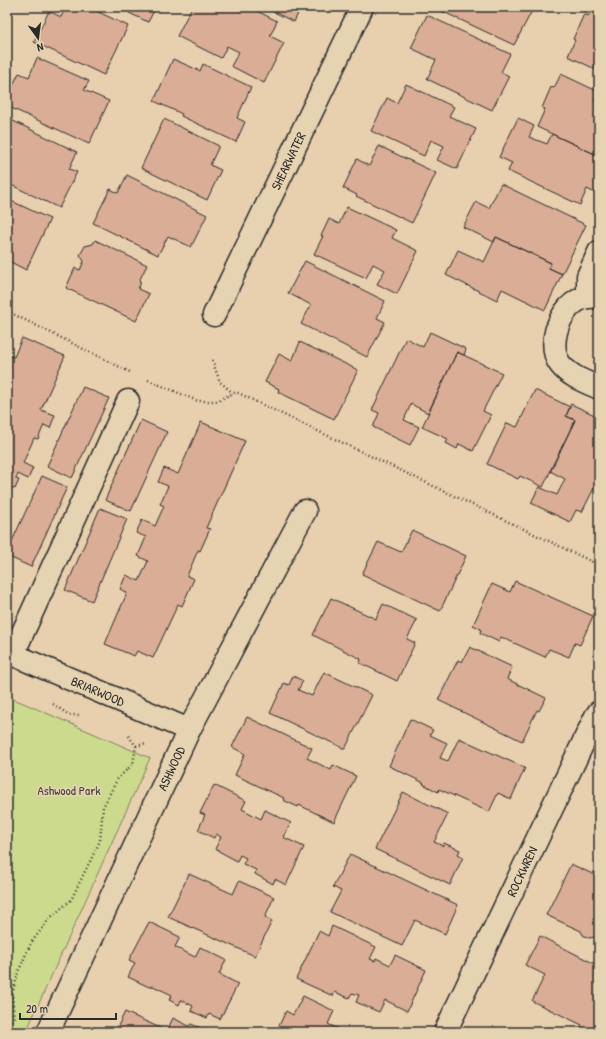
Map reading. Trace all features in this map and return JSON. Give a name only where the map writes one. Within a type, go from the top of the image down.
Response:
[{"type":"street","name":"SHEARWATER","points":[[214,315],[362,7]]},
{"type":"street","points":[[599,252],[588,276],[593,298],[580,299],[568,308],[557,329],[554,346],[560,364],[568,372],[599,388]]},
{"type":"street","points":[[10,653],[128,400]]},
{"type":"street","name":"ASHWOOD","points":[[48,1032],[189,730],[305,511]]},
{"type":"street","name":"BRIARWOOD","points":[[10,653],[189,730]]},
{"type":"street","name":"ROCKWREN","points":[[450,1030],[599,712]]},
{"type":"path","points":[[7,311],[133,373]]},
{"type":"path","points":[[212,360],[220,382],[234,393],[236,392],[599,565]]},
{"type":"path","points":[[147,380],[198,401],[217,401],[234,393]]},
{"type":"path","points":[[48,700],[69,715],[82,716]]},
{"type":"path","points":[[7,1032],[14,1018],[12,995],[19,970],[31,943],[50,918],[70,900],[100,841],[103,807],[118,778],[133,764],[136,746],[125,730]]},
{"type":"green space","name":"Ashwood Park","points":[[7,696],[150,758],[26,1032],[7,1032]]},
{"type":"building","points":[[66,7],[88,7],[128,26],[104,75],[34,42],[49,11],[61,17]]},
{"type":"building","points":[[132,7],[156,7],[148,22],[129,13]]},
{"type":"building","points":[[192,7],[249,7],[277,21],[270,36],[284,43],[264,83],[231,66],[239,52],[227,46],[221,58],[177,36]]},
{"type":"building","points":[[264,7],[301,7],[294,22]]},
{"type":"building","points":[[433,7],[534,7],[514,45]]},
{"type":"building","points":[[593,7],[599,7],[599,71],[568,56],[575,40],[573,39],[584,14],[588,16]]},
{"type":"building","points":[[427,15],[510,54],[501,72],[509,76],[492,110],[427,79],[436,60],[411,48]]},
{"type":"building","points":[[37,58],[89,81],[84,90],[109,101],[89,144],[7,106],[7,97],[19,73],[29,77]]},
{"type":"building","points":[[173,59],[200,71],[203,64],[251,87],[237,118],[245,122],[236,142],[181,116],[182,114],[154,101]]},
{"type":"building","points":[[561,74],[599,92],[595,101],[599,103],[599,156],[537,127],[545,109],[542,108],[551,87],[554,88]]},
{"type":"building","points":[[406,84],[454,107],[449,116],[476,129],[457,169],[437,160],[444,146],[431,140],[424,156],[371,131],[387,98],[397,103]]},
{"type":"building","points":[[7,118],[77,152],[69,169],[77,172],[59,208],[7,183]]},
{"type":"building","points":[[518,118],[534,126],[529,137],[547,144],[552,134],[599,156],[599,195],[587,189],[580,205],[508,171],[512,163],[499,157]]},
{"type":"building","points":[[164,119],[219,146],[210,165],[221,170],[207,200],[141,168]]},
{"type":"building","points":[[379,146],[436,173],[412,223],[356,196],[357,195],[343,188],[357,159],[369,166]]},
{"type":"building","points":[[127,175],[207,215],[191,247],[168,236],[158,255],[93,223],[110,189],[118,193]]},
{"type":"building","points":[[501,184],[586,225],[562,274],[549,268],[551,263],[496,237],[494,242],[463,227],[476,202],[489,208]]},
{"type":"building","points":[[7,199],[50,219],[26,270],[7,260]]},
{"type":"building","points":[[347,207],[396,230],[392,238],[418,251],[397,294],[377,284],[385,270],[373,264],[366,278],[314,254],[329,219],[339,224]]},
{"type":"building","points":[[496,237],[551,263],[549,268],[562,274],[545,310],[502,289],[497,300],[446,275],[458,250],[484,262]]},
{"type":"building","points":[[95,240],[147,265],[139,281],[141,282],[138,289],[149,294],[136,321],[66,288],[75,268],[80,270],[84,261],[80,255],[85,246],[93,244]]},
{"type":"building","points":[[305,261],[385,301],[377,318],[385,322],[367,357],[301,324],[311,305],[288,293]]},
{"type":"building","points":[[430,332],[466,349],[464,355],[457,352],[428,413],[411,404],[404,420],[419,427],[410,445],[373,427],[379,413],[372,410],[406,338],[423,347]]},
{"type":"building","points":[[22,338],[65,356],[41,410],[55,415],[50,428],[44,425],[38,439],[34,438],[23,463],[33,468],[28,479],[18,474],[16,479],[19,480],[15,489],[12,488],[10,492],[7,491],[7,365],[11,356],[14,357]]},
{"type":"building","points":[[300,342],[358,370],[334,419],[278,392],[279,389],[265,382],[279,354],[292,361]]},
{"type":"building","points":[[457,352],[502,373],[483,411],[491,415],[473,451],[459,444],[457,449],[446,443],[448,439],[422,427]]},
{"type":"building","points":[[83,387],[109,398],[72,478],[47,466]]},
{"type":"building","points":[[535,390],[570,407],[566,416],[575,420],[543,487],[520,476],[518,479],[487,464],[507,423],[517,427]]},
{"type":"building","points":[[571,404],[599,417],[599,478],[582,512],[576,510],[570,522],[531,503],[539,487],[557,495],[565,479],[550,471],[575,420],[566,416]]},
{"type":"building","points":[[141,420],[167,432],[131,511],[105,500]]},
{"type":"building","points":[[201,422],[245,441],[206,528],[210,529],[200,551],[198,550],[187,576],[194,579],[182,606],[178,604],[153,658],[137,651],[134,656],[105,644],[127,593],[120,589],[126,575],[139,581],[148,561],[138,556],[146,537],[136,533],[142,520],[155,526],[164,506],[160,504],[168,486],[158,482],[164,468],[178,474]]},
{"type":"building","points":[[42,476],[67,487],[31,567],[7,556],[7,552]]},
{"type":"building","points":[[100,508],[127,519],[92,601],[65,590]]},
{"type":"building","points":[[412,530],[466,556],[440,611],[362,574],[378,542],[401,552]]},
{"type":"building","points":[[515,581],[593,616],[580,645],[575,643],[569,657],[549,649],[545,657],[501,637],[499,642],[480,633],[481,629],[473,625],[492,584],[510,592]]},
{"type":"building","points":[[331,598],[376,619],[383,604],[417,620],[407,639],[415,643],[397,681],[360,663],[361,659],[313,635]]},
{"type":"building","points":[[470,647],[512,667],[507,679],[546,698],[539,711],[537,710],[522,741],[438,700],[458,660],[462,662]]},
{"type":"building","points":[[324,672],[372,695],[345,749],[270,713],[284,683],[289,685],[293,676],[303,681],[298,690],[312,696]]},
{"type":"building","points":[[247,717],[312,748],[307,758],[331,770],[333,765],[356,776],[334,822],[299,805],[298,807],[283,800],[284,798],[235,775],[245,754],[232,747]]},
{"type":"building","points":[[410,719],[433,730],[430,735],[447,743],[440,758],[448,761],[459,738],[525,768],[511,799],[498,793],[489,812],[439,789],[438,792],[423,784],[424,783],[389,766]]},
{"type":"building","points":[[214,785],[246,801],[242,809],[261,819],[265,810],[291,823],[283,837],[304,847],[286,885],[275,879],[273,884],[255,874],[256,870],[243,864],[246,858],[240,855],[237,861],[215,849],[221,837],[216,834],[214,838],[198,830],[205,815],[200,813]]},
{"type":"building","points":[[403,792],[448,814],[434,842],[443,846],[444,843],[460,850],[458,854],[463,857],[450,885],[375,849]]},
{"type":"building","points":[[350,854],[458,905],[445,934],[415,920],[402,946],[330,912],[341,891],[333,887]]},
{"type":"building","points":[[571,864],[599,877],[598,938],[589,938],[583,935],[581,931],[546,915]]},
{"type":"building","points":[[189,874],[233,894],[239,881],[274,897],[265,917],[272,921],[255,956],[168,917]]},
{"type":"building","points":[[149,922],[180,937],[175,947],[195,957],[200,947],[226,960],[219,974],[238,984],[220,1019],[209,1014],[207,1018],[191,1011],[193,1006],[181,1000],[179,1005],[169,1000],[172,995],[153,986],[149,987],[128,977],[135,963],[129,960]]},
{"type":"building","points":[[332,926],[376,947],[370,959],[375,961],[376,958],[390,965],[395,955],[426,970],[407,1011],[385,1000],[379,1012],[356,1002],[359,995],[352,993],[349,998],[335,992],[333,996],[296,979],[319,931],[328,936]]},
{"type":"building","points":[[540,936],[599,966],[599,1032],[578,1032],[582,1025],[532,1001],[545,975],[525,965]]},
{"type":"building","points":[[303,996],[334,1011],[328,1024],[345,1032],[276,1032],[286,1011],[293,1015]]},
{"type":"building","points":[[125,1012],[167,1031],[173,1018],[189,1026],[191,1024],[208,1031],[115,1032]]}]
